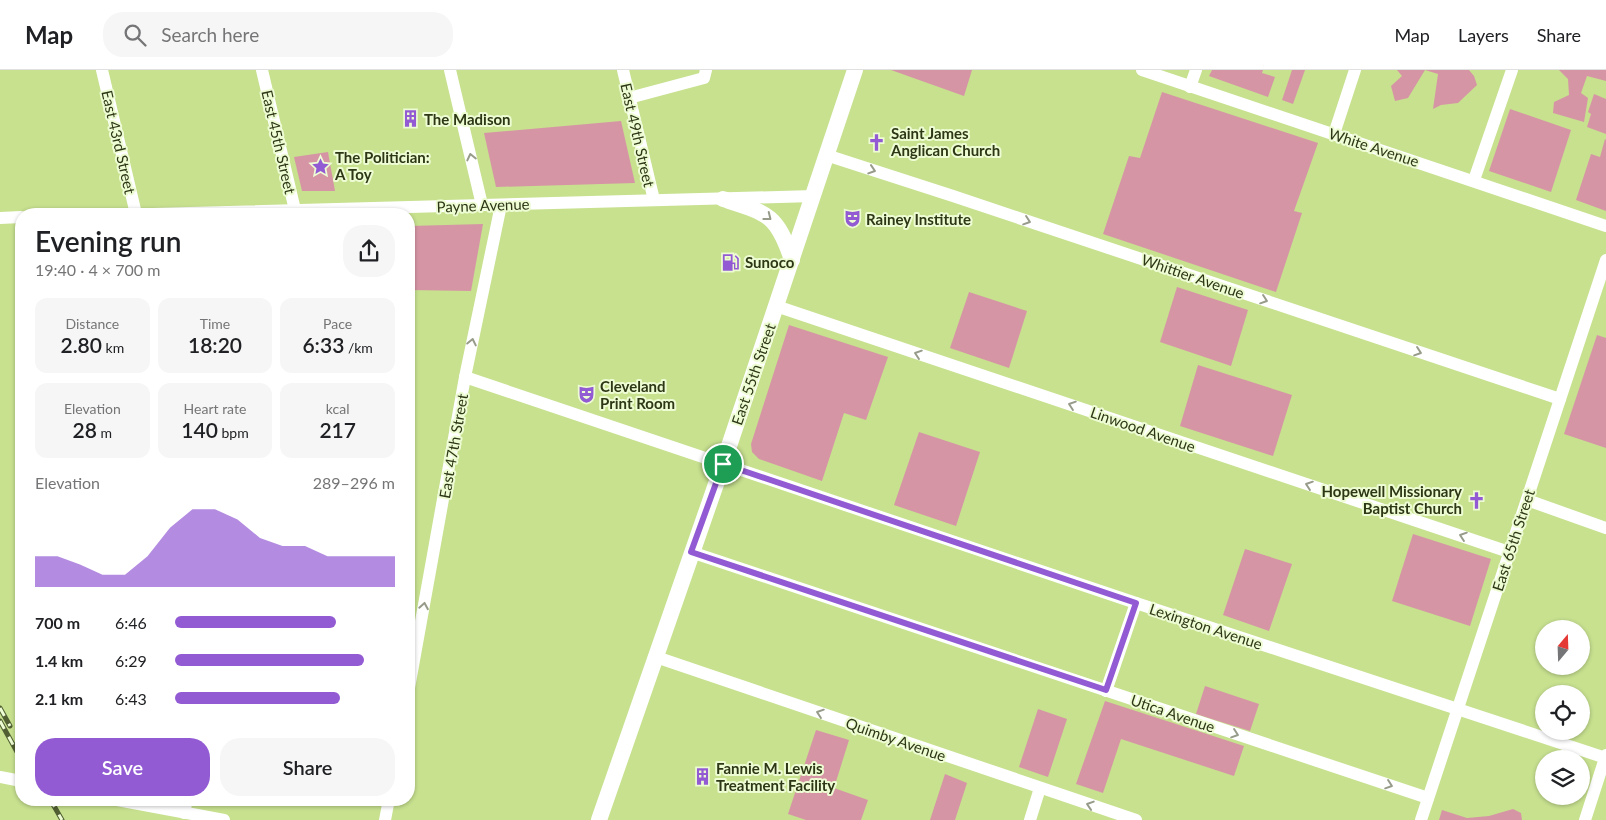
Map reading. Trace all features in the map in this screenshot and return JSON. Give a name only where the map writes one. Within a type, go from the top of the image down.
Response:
[{"type":"main road","name":"East 55th Street","points":[[600,820],[691,552],[723,464],[855,70]]},
{"type":"main road","points":[[724,199],[755,209],[772,219],[785,240],[792,260]]},
{"type":"street","name":"East 43rd Street","points":[[102,70],[135,208]]},
{"type":"street","name":"East 45th Street","points":[[262,70],[294,208]]},
{"type":"street","points":[[450,70],[482,205]]},
{"type":"street","name":"East 49th Street","points":[[623,70],[654,200]]},
{"type":"street","points":[[629,98],[704,78],[706,70]]},
{"type":"street","name":"White Avenue","points":[[1142,70],[1474,180],[1606,226]]},
{"type":"street","points":[[1190,87],[1196,70]]},
{"type":"street","points":[[1334,134],[1355,70]]},
{"type":"street","points":[[1474,180],[1512,70]]},
{"type":"street","name":"Whittier Avenue","points":[[826,155],[937,190],[1560,400]]},
{"type":"street","name":"Payne Avenue","points":[[402,208],[814,196]]},
{"type":"street","name":"East 47th Street","points":[[415,655],[465,377],[501,204]]},
{"type":"street","points":[[0,218],[15,217]]},
{"type":"street","name":"East 65th Street","points":[[1421,820],[1606,260]]},
{"type":"street","name":"Linwood Avenue","points":[[776,306],[1509,552]]},
{"type":"street","name":"Lexington Avenue","points":[[465,377],[1136,603],[1606,757]]},
{"type":"street","points":[[1527,500],[1606,528]]},
{"type":"street","name":"Utica Avenue","points":[[691,552],[1428,798]]},
{"type":"street","points":[[1106,690],[1136,603]]},
{"type":"street","name":"Quimby Avenue","points":[[656,657],[1136,820]]},
{"type":"street","points":[[1585,820],[1606,757]]},
{"type":"street","points":[[0,777],[15,780]]},
{"type":"street","points":[[1030,820],[1040,788]]},
{"type":"street","points":[[148,806],[224,820]]},
{"type":"street","points":[[184,813],[186,806]]},
{"type":"street","points":[[385,820],[388,806]]},
{"type":"shaded area","points":[[891,70],[972,70],[964,96]]},
{"type":"shaded area","points":[[1212,70],[1263,70],[1262,73],[1275,77],[1268,97],[1209,76]]},
{"type":"shaded area","points":[[1292,70],[1305,70],[1293,104],[1282,100]]},
{"type":"shaded area","points":[[1397,70],[1425,70],[1408,98],[1395,101],[1391,86],[1402,76]]},
{"type":"shaded area","points":[[1425,70],[1469,70],[1474,76],[1477,85],[1458,103],[1441,105],[1433,109],[1438,74]]},
{"type":"shaded area","points":[[1559,70],[1606,70],[1606,81],[1587,76],[1581,93],[1588,98],[1584,122],[1553,113],[1554,102],[1569,95],[1568,79]]},
{"type":"shaded area","points":[[1162,92],[1318,143],[1294,211],[1302,213],[1276,292],[1103,234],[1129,156],[1140,158]]},
{"type":"shaded area","points":[[1594,94],[1606,99],[1606,134],[1587,127],[1591,114],[1588,112]]},
{"type":"shaded area","points":[[1510,109],[1571,130],[1551,192],[1489,171]]},
{"type":"shaded area","points":[[621,121],[635,183],[496,187],[484,133]]},
{"type":"shaded area","points":[[1605,139],[1606,211],[1576,200],[1591,154],[1600,157]]},
{"type":"shaded area","points":[[328,152],[335,191],[302,191],[294,157]]},
{"type":"shaded area","points":[[483,224],[471,291],[415,290],[415,226]]},
{"type":"shaded area","points":[[1177,287],[1248,310],[1231,366],[1160,342]]},
{"type":"shaded area","points":[[969,292],[1027,311],[1009,368],[950,348]]},
{"type":"shaded area","points":[[789,325],[888,357],[866,420],[844,413],[822,481],[759,459],[752,452],[751,444]]},
{"type":"shaded area","points":[[1597,335],[1606,338],[1606,448],[1564,434]]},
{"type":"shaded area","points":[[1198,365],[1292,395],[1273,456],[1180,426]]},
{"type":"shaded area","points":[[919,432],[980,452],[956,526],[894,505]]},
{"type":"shaded area","points":[[1413,534],[1491,559],[1470,626],[1392,601]]},
{"type":"shaded area","points":[[1245,549],[1292,564],[1269,631],[1223,615]]},
{"type":"shaded area","points":[[1205,686],[1259,704],[1250,731],[1196,714]]},
{"type":"shaded area","points":[[1105,701],[1244,746],[1234,776],[1121,739],[1103,793],[1076,784]]},
{"type":"shaded area","points":[[1038,709],[1067,719],[1048,777],[1019,767]]},
{"type":"shaded area","points":[[816,730],[849,740],[834,788],[868,800],[861,820],[806,820],[788,814]]},
{"type":"shaded area","points":[[945,774],[967,783],[955,820],[930,820]]},
{"type":"shaded area","points":[[1513,809],[1521,813],[1522,820],[1439,820],[1442,810],[1467,818],[1489,816]]},
{"type":"railway","points":[[0,708],[10,726]]},
{"type":"railway","points":[[0,721],[15,748]]},
{"type":"railway","points":[[54,806],[62,820]]},
{"type":"place","name":"The Madison","points":[[410,119]]},
{"type":"place","name":"Saint James Anglican Church","points":[[877,142]]},
{"type":"place","name":"The Politician: A Toy","points":[[321,166]]},
{"type":"place","name":"Rainey Institute","points":[[852,219]]},
{"type":"place","name":"Sunoco","points":[[731,262]]},
{"type":"place","name":"Cleveland Print Room","points":[[586,395]]},
{"type":"place","name":"Hopewell Missionary Baptist Church","points":[[1476,500]]},
{"type":"place","name":"Fannie M. Lewis Treatment Facility","points":[[702,777]]},
{"type":"route","points":[[723,464],[1136,603],[1106,690],[691,552],[723,464]]}]
